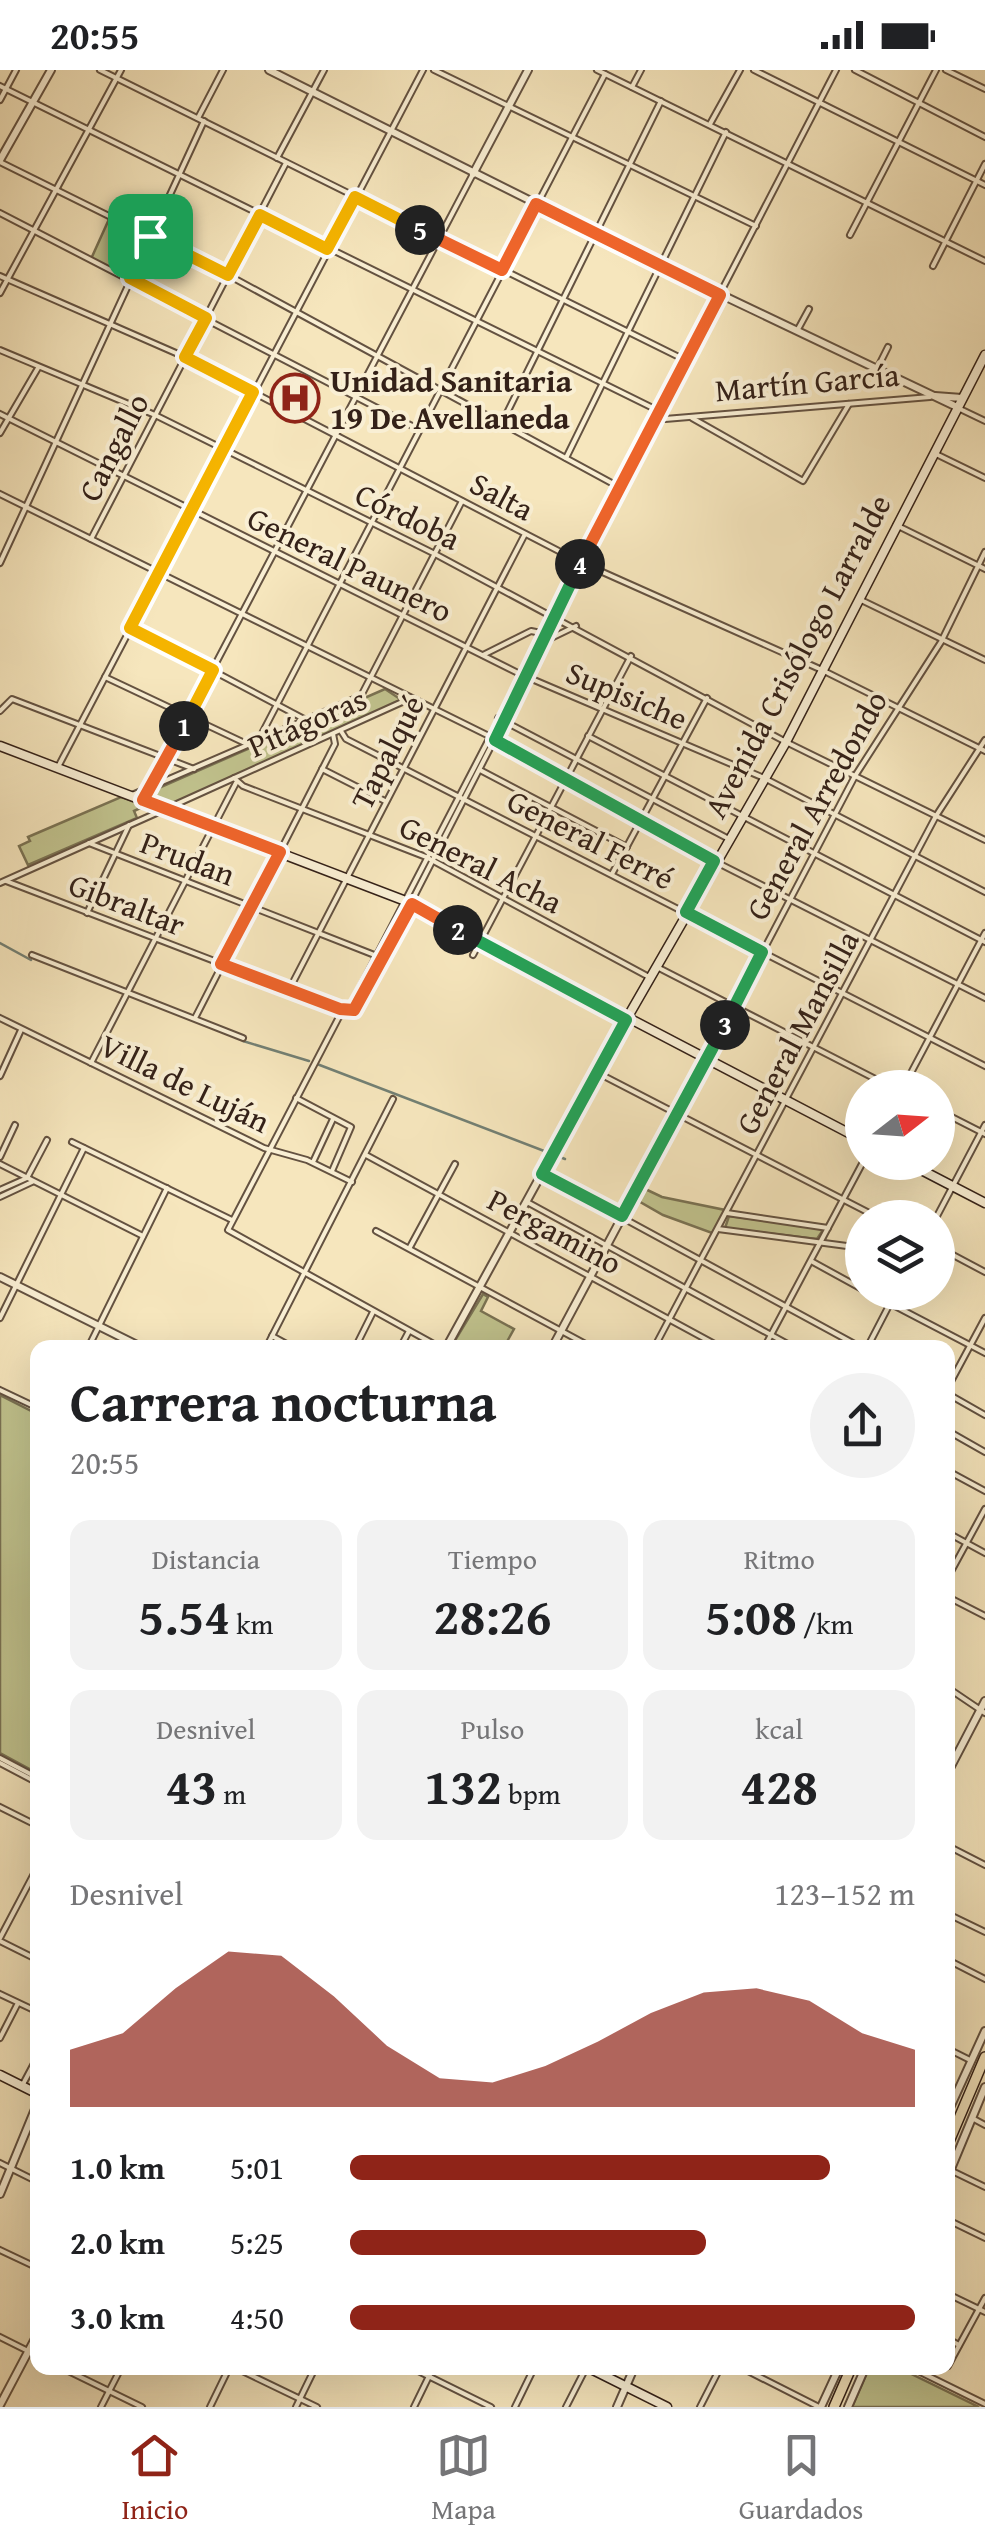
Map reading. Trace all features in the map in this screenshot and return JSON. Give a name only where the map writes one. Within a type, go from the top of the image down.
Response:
[{"type":"main road","name":"Avenida Crisólogo Larralde","points":[[626,1020],[714,861],[786,742],[985,355]]},
{"type":"main road","points":[[0,746],[408,902],[626,1020],[845,1131]]},
{"type":"main road","points":[[941,1180],[985,1203]]},
{"type":"main road","points":[[955,2128],[984,2060]]},
{"type":"main road","points":[[0,2076],[30,2090]]},
{"type":"main road","points":[[603,2375],[667,2407]]},
{"type":"main road","points":[[834,2407],[847,2375]]},
{"type":"street","points":[[0,100],[3,87],[16,70]]},
{"type":"street","points":[[52,70],[0,161],[228,275],[619,487]]},
{"type":"street","points":[[100,70],[685,360]]},
{"type":"street","points":[[0,293],[121,70]]},
{"type":"street","points":[[0,561],[223,70]]},
{"type":"street","points":[[268,70],[720,295],[985,421]]},
{"type":"street","points":[[277,158],[324,70]]},
{"type":"street","points":[[58,768],[424,70]]},
{"type":"street","points":[[434,70],[756,226]]},
{"type":"street","points":[[143,800],[154,786],[528,70]]},
{"type":"street","points":[[597,70],[985,261]]},
{"type":"street","points":[[632,87],[641,70]]},
{"type":"street","points":[[710,124],[740,70]]},
{"type":"street","points":[[754,70],[985,185]]},
{"type":"street","points":[[344,1010],[358,1006],[383,959],[426,857],[836,70]]},
{"type":"street","points":[[855,70],[985,137]]},
{"type":"street","points":[[850,236],[936,70]]},
{"type":"street","points":[[946,70],[985,90]]},
{"type":"street","points":[[258,740],[605,74]]},
{"type":"street","points":[[3,87],[658,413]]},
{"type":"street","points":[[502,424],[661,101]]},
{"type":"street","points":[[566,458],[726,132]]},
{"type":"street","name":"Cangallo","points":[[90,539],[286,163]]},
{"type":"street","points":[[933,266],[985,164]]},
{"type":"street","points":[[0,213],[418,429]]},
{"type":"street","name":"Salta","points":[[0,276],[185,357],[580,562],[822,670],[982,749]]},
{"type":"street","points":[[797,332],[809,309]]},
{"type":"street","points":[[877,369],[888,347]]},
{"type":"street","name":"Córdoba","points":[[0,350],[223,448],[554,614],[786,742],[985,840]]},
{"type":"street","points":[[0,433],[38,367]]},
{"type":"street","name":"Martín García","points":[[658,413],[691,417],[934,396],[962,398]]},
{"type":"street","points":[[691,417],[700,426],[804,481],[849,404]]},
{"type":"street","name":"General Paunero","points":[[0,414],[520,674]]},
{"type":"street","points":[[934,453],[984,477]]},
{"type":"street","points":[[0,494],[488,736],[714,861],[985,998]]},
{"type":"street","points":[[131,796],[362,696],[462,501]]},
{"type":"street","points":[[896,525],[985,570]]},
{"type":"street","name":"Tapalqué","points":[[289,990],[525,534]]},
{"type":"street","name":"General Arredondo","points":[[556,1340],[835,814],[943,638],[985,552]]},
{"type":"street","points":[[860,599],[985,660]]},
{"type":"street","points":[[428,1340],[228,1232],[344,1010],[434,861],[545,640],[547,625]]},
{"type":"street","points":[[545,640],[576,626]]},
{"type":"street","points":[[130,628],[306,720]]},
{"type":"street","points":[[483,655],[532,631],[541,633]]},
{"type":"street","points":[[473,955],[631,656]]},
{"type":"street","name":"Supisiche","points":[[520,674],[764,778],[985,892]]},
{"type":"street","points":[[105,677],[249,745]]},
{"type":"street","name":"Pitágoras","points":[[3,882],[235,781],[412,698]]},
{"type":"street","points":[[612,875],[707,698]]},
{"type":"street","points":[[0,711],[6,700],[194,769]]},
{"type":"street","points":[[498,718],[728,838]]},
{"type":"street","name":"General Ferré","points":[[341,730],[346,738],[985,1066]]},
{"type":"street","points":[[195,1018],[335,744],[333,734]]},
{"type":"street","points":[[588,736],[983,941]]},
{"type":"street","name":"General Mansilla","points":[[658,1340],[936,816],[985,740]]},
{"type":"street","points":[[322,769],[386,802]]},
{"type":"street","points":[[480,770],[627,847]]},
{"type":"street","points":[[91,1063],[235,781]]},
{"type":"street","name":"General Acha","points":[[235,781],[426,857],[649,976]]},
{"type":"street","points":[[87,913],[129,824]]},
{"type":"street","name":"Prudan","points":[[89,843],[383,959]]},
{"type":"street","name":"Gibraltar","points":[[3,882],[344,1010]]},
{"type":"street","points":[[912,1070],[985,933]]},
{"type":"street","points":[[32,956],[243,1038]]},
{"type":"street","points":[[656,966],[858,1070]]},
{"type":"street","name":"Villa de Luján","points":[[0,1018],[269,1150],[313,1162],[352,1182]]},
{"type":"street","name":"Avenida Crisólogo Larralde","points":[[449,1340],[626,1020]]},
{"type":"street","points":[[0,1076],[22,1029]]},
{"type":"street","points":[[597,1073],[844,1199]]},
{"type":"street","points":[[296,1098],[351,1128],[332,1172]]},
{"type":"street","points":[[270,1340],[393,1100]]},
{"type":"street","points":[[313,1162],[333,1119]]},
{"type":"street","points":[[955,1119],[983,1133]]},
{"type":"street","points":[[0,1157],[15,1125]]},
{"type":"street","points":[[946,1200],[985,1126]]},
{"type":"street","points":[[0,1194],[30,1180],[47,1140]]},
{"type":"street","points":[[72,1142],[232,1220]]},
{"type":"street","points":[[0,1318],[84,1148]]},
{"type":"street","name":"Pergamino","points":[[366,1155],[708,1340]]},
{"type":"street","points":[[0,1164],[144,1236]]},
{"type":"street","points":[[409,1249],[455,1164]]},
{"type":"street","points":[[542,1174],[849,1340]]},
{"type":"street","points":[[769,1340],[854,1180]]},
{"type":"street","points":[[92,1340],[168,1188]]},
{"type":"street","points":[[527,1202],[782,1340]]},
{"type":"street","points":[[727,1212],[828,1228]]},
{"type":"street","points":[[718,1229],[845,1246]]},
{"type":"street","points":[[376,1231],[578,1340]]},
{"type":"street","points":[[955,1257],[985,1272]]},
{"type":"street","points":[[811,1261],[845,1280]]},
{"type":"street","points":[[0,1277],[127,1340]]},
{"type":"street","points":[[869,1340],[886,1310]]},
{"type":"street","points":[[902,1310],[985,1353]]},
{"type":"street","points":[[359,1340],[373,1312]]},
{"type":"street","points":[[955,1376],[985,1318]]},
{"type":"street","points":[[404,1340],[409,1331]]},
{"type":"street","points":[[272,1336],[279,1340]]},
{"type":"street","points":[[0,1390],[30,1404]]},
{"type":"street","points":[[955,1396],[985,1415]]},
{"type":"street","points":[[955,1435],[985,1452]]},
{"type":"street","points":[[955,1474],[985,1492]]},
{"type":"street","points":[[955,1564],[985,1509]]},
{"type":"street","points":[[955,1537],[985,1553]]},
{"type":"street","points":[[955,1601],[985,1616]]},
{"type":"street","points":[[955,1692],[984,1708],[955,1756]]},
{"type":"street","points":[[0,1760],[30,1776]]},
{"type":"street","points":[[0,1807],[30,1822]]},
{"type":"street","points":[[955,1850],[985,1866]]},
{"type":"street","points":[[30,1881],[0,1939],[30,1956]]},
{"type":"street","points":[[955,1917],[985,1932]]},
{"type":"street","points":[[955,1964],[985,1980]]},
{"type":"street","points":[[0,1994],[30,2008]]},
{"type":"street","points":[[0,2038],[18,2003]]},
{"type":"street","points":[[955,2095],[985,2031]]},
{"type":"street","points":[[955,2053],[970,2060],[984,2060]]},
{"type":"street","points":[[22,2086],[30,2071]]},
{"type":"street","points":[[955,2159],[985,2087]]},
{"type":"street","points":[[972,2118],[985,2125]]},
{"type":"street","points":[[0,2194],[30,2122]]},
{"type":"street","points":[[0,2163],[30,2178]]},
{"type":"street","points":[[955,2175],[985,2187]]},
{"type":"street","points":[[955,2223],[985,2238]]},
{"type":"street","points":[[0,2250],[30,2264]]},
{"type":"street","points":[[955,2298],[982,2311]]},
{"type":"street","points":[[955,2352],[982,2311],[985,2298]]},
{"type":"street","points":[[0,2337],[28,2351]]},
{"type":"street","points":[[955,2343],[959,2345]]},
{"type":"street","points":[[0,2405],[30,2347]]},
{"type":"street","points":[[77,2375],[142,2407]]},
{"type":"street","points":[[101,2407],[118,2375]]},
{"type":"street","points":[[210,2407],[229,2375]]},
{"type":"street","points":[[249,2375],[317,2407]]},
{"type":"street","points":[[296,2407],[312,2375]]},
{"type":"street","points":[[514,2407],[530,2375]]},
{"type":"street","points":[[566,2407],[584,2375]]},
{"type":"street","points":[[617,2407],[631,2375]]},
{"type":"street","points":[[700,2407],[716,2375]]},
{"type":"street","points":[[756,2375],[820,2407],[835,2375]]},
{"type":"street","points":[[848,2407],[861,2375]]},
{"type":"street","points":[[926,2375],[985,2404]]},
{"type":"street","points":[[939,2382],[943,2375]]},
{"type":"street","points":[[414,2407],[429,2376],[491,2407]]},
{"type":"green space","points":[[110,217],[150,236],[130,278],[91,259]]},
{"type":"green space","points":[[385,689],[403,701],[168,806],[149,798],[154,790]]},
{"type":"green space","points":[[121,797],[147,805],[134,811],[137,818],[28,865],[19,846],[30,841],[28,837]]},
{"type":"green space","points":[[641,1187],[662,1197],[725,1210],[712,1233],[663,1215],[635,1199]]},
{"type":"green space","points":[[729,1216],[823,1230],[817,1239],[725,1228]]},
{"type":"green space","points":[[483,1294],[488,1297],[481,1311],[514,1329],[508,1340],[455,1340]]},
{"type":"green space","points":[[0,1395],[30,1410],[30,1769],[0,1753]]},
{"type":"green space","points":[[866,2375],[913,2375],[979,2407],[852,2407]]},
{"type":"waterway","points":[[0,943],[31,960]]},
{"type":"waterway","points":[[243,1041],[309,1061]]},
{"type":"waterway","points":[[317,1064],[565,1159]]},
{"type":"place","name":"Unidad Sanitaria 19 De Avellaneda","points":[[295,398]]},
{"type":"route","points":[[355,197],[502,270],[536,204],[720,295],[547,625],[545,640],[495,740],[714,861],[686,912],[762,952],[622,1216],[542,1174],[626,1020],[412,904],[354,1010],[340,1009],[221,964],[280,852],[143,800],[154,786],[213,670],[130,628],[253,392],[185,357],[206,318],[130,278],[150,236],[228,275],[260,215],[327,249],[355,197]]}]
